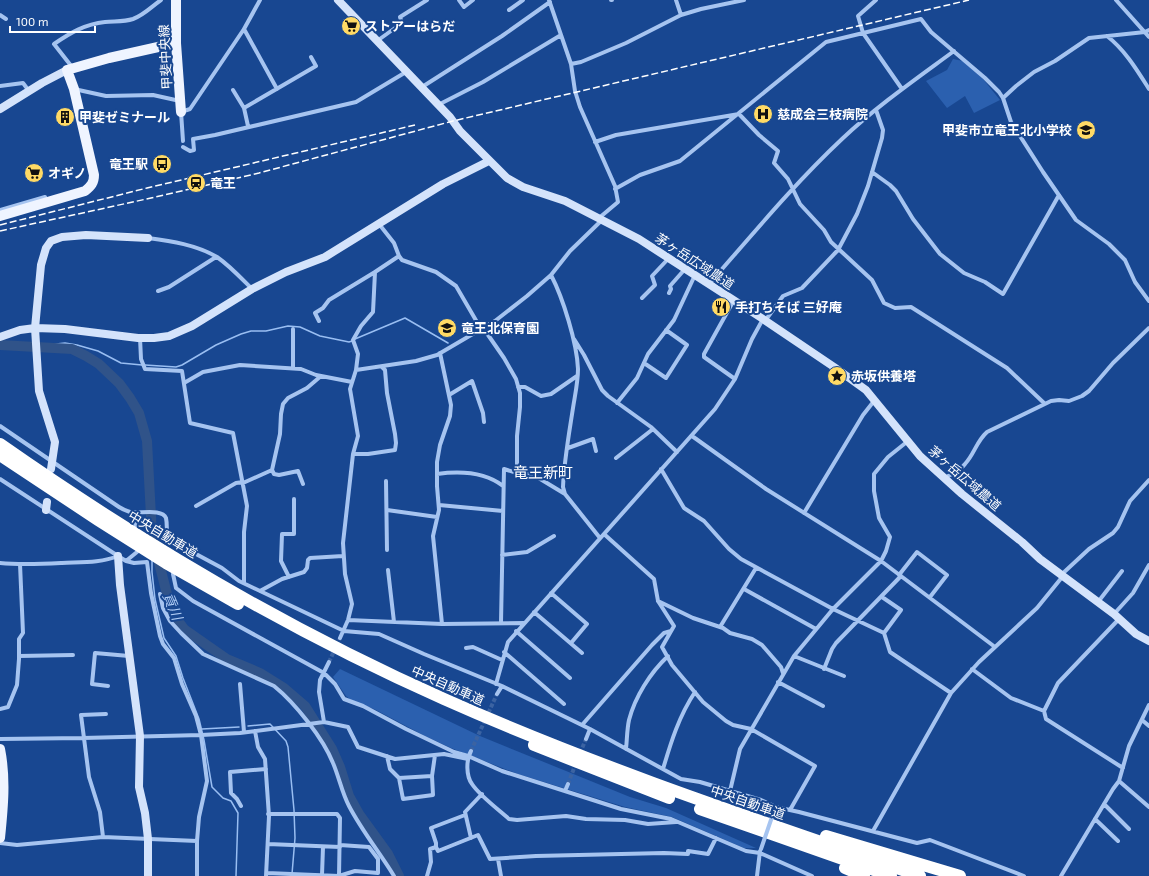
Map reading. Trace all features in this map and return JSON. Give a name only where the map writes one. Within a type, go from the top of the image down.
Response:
[{"type":"highway","name":"中央自動車道","points":[[0,444],[97,510],[139,541]]},
{"type":"highway","name":"中央自動車道","points":[[0,455],[98,520],[139,541],[168,551],[242,597],[303,630],[443,699],[570,751],[708,803],[920,876]]},
{"type":"highway","name":"中央自動車道","points":[[168,551],[300,637],[439,705],[566,759],[731,820],[891,876]]},
{"type":"highway","points":[[708,803],[855,844],[960,876]]},
{"type":"highway","points":[[731,820],[864,876]]},
{"type":"main road","name":"甲斐中央線","points":[[176,0],[176,42],[181,112]]},
{"type":"main road","points":[[0,216],[85,191],[94,182],[94,175],[70,69],[176,42]]},
{"type":"main road","points":[[0,749],[4,772],[0,838]]},
{"type":"street","points":[[0,109],[42,83],[70,69],[54,44],[70,33],[88,24],[120,22],[133,19],[144,13],[154,2],[161,0]]},
{"type":"street","points":[[183,141],[181,112],[190,108],[244,29],[260,0]]},
{"type":"street","name":"茅ヶ岳広域農道","points":[[338,0],[450,117],[488,161],[507,178],[523,187],[565,201],[639,239],[734,300],[866,390],[925,461],[944,478],[1022,542],[1040,559],[1098,602],[1136,634],[1149,641]]},
{"type":"street","points":[[377,41],[402,24],[400,17],[427,0]]},
{"type":"street","points":[[459,0],[464,8],[473,0]]},
{"type":"street","points":[[509,10],[523,0]]},
{"type":"street","points":[[676,0],[681,15]]},
{"type":"street","points":[[571,64],[581,62],[626,43],[681,15],[701,9],[744,0]]},
{"type":"street","points":[[876,0],[858,16],[863,33],[902,89]]},
{"type":"street","points":[[1116,0],[1147,31],[1149,37]]},
{"type":"street","points":[[356,370],[416,361],[440,353],[500,317],[551,275],[570,251],[618,202],[615,189],[580,107],[575,91],[571,64],[549,1],[502,36],[421,87]]},
{"type":"street","points":[[0,15],[6,19]]},
{"type":"street","points":[[615,189],[640,175],[680,161],[826,42],[921,19],[931,32],[985,78],[1003,98],[1011,122],[1076,220],[1109,244],[1125,260],[1135,282],[1149,301]]},
{"type":"street","points":[[244,29],[277,89]]},
{"type":"street","points":[[1003,98],[1034,72],[1056,61],[1089,38],[1147,31]]},
{"type":"street","points":[[438,105],[483,82],[561,35]]},
{"type":"street","points":[[1107,36],[1117,43],[1149,89]]},
{"type":"street","points":[[709,284],[793,187],[843,138],[902,89],[954,51]]},
{"type":"street","points":[[244,108],[316,66],[311,57]]},
{"type":"street","points":[[183,147],[190,151],[194,150],[193,139],[356,102],[406,72]]},
{"type":"street","points":[[0,86],[23,83],[29,92]]},
{"type":"street","points":[[74,89],[106,96],[153,95],[180,102]]},
{"type":"street","points":[[233,90],[244,108],[248,126]]},
{"type":"street","points":[[496,684],[508,642],[715,409],[735,378],[752,339],[764,320],[783,296],[802,288],[838,250],[857,214],[882,138],[883,130],[876,110]]},
{"type":"street","points":[[596,142],[616,135],[739,114]]},
{"type":"street","points":[[739,114],[759,135],[778,151],[774,163],[786,176],[793,187],[800,204],[824,230],[838,250],[872,280],[884,303],[895,308],[911,307],[1007,368],[1044,403]]},
{"type":"street","points":[[0,337],[20,330],[35,328],[65,329],[140,338],[169,336],[192,326],[252,289],[286,272],[325,257],[443,184],[488,161]]},
{"type":"street","points":[[872,172],[896,191],[913,219],[940,254],[964,273],[985,282],[1002,294],[1059,195]]},
{"type":"street","points":[[0,210],[45,197],[47,202]]},
{"type":"street","points":[[379,224],[394,243],[402,260],[436,272],[456,286],[481,329],[486,332],[516,379],[520,393],[517,436],[517,473]]},
{"type":"street","points":[[52,465],[55,442],[39,391],[35,328],[41,265],[46,248],[51,241],[62,237],[86,234],[148,238],[169,241],[201,250],[216,257],[231,268],[252,289]]},
{"type":"street","points":[[319,321],[315,313],[323,308],[329,300],[399,256]]},
{"type":"street","points":[[158,291],[169,287],[216,257]]},
{"type":"street","points":[[642,298],[655,285],[652,276],[669,258]]},
{"type":"street","points":[[669,293],[671,289],[670,286],[685,269]]},
{"type":"street","points":[[340,638],[348,620],[352,604],[345,574],[343,543],[353,454],[358,436],[350,388],[356,370],[358,354],[354,342],[361,326],[372,312],[375,272]]},
{"type":"street","points":[[551,275],[558,289],[571,336],[578,369],[577,388],[563,487],[565,494]]},
{"type":"street","points":[[617,403],[637,378],[648,354],[674,320],[695,275]]},
{"type":"street","points":[[734,300],[704,354],[704,357],[735,378]]},
{"type":"street","points":[[944,478],[959,470],[966,464],[981,438],[988,432],[1044,403],[1059,400],[1069,401],[1082,396],[1089,391],[1113,363],[1149,328]]},
{"type":"street","points":[[293,329],[293,368]]},
{"type":"street","points":[[644,363],[666,378],[687,345],[666,330]]},
{"type":"street","points":[[571,336],[584,356],[602,390],[617,403],[653,429],[677,452]]},
{"type":"street","points":[[140,338],[142,361],[145,369],[182,371],[190,423],[233,433],[247,506],[244,532],[244,583]]},
{"type":"street","points":[[440,353],[450,405],[450,416],[440,445],[437,462],[439,510],[433,536],[442,624]]},
{"type":"street","points":[[184,383],[203,372],[234,366],[301,368],[321,376],[352,382]]},
{"type":"street","points":[[353,454],[368,454],[395,450],[395,434],[385,370],[382,367]]},
{"type":"street","points":[[272,470],[280,434],[283,404],[288,398],[307,388],[321,376]]},
{"type":"street","points":[[518,387],[525,387],[541,396],[551,394],[577,376]]},
{"type":"street","points":[[449,395],[472,381],[483,413],[484,422]]},
{"type":"street","points":[[804,512],[863,415],[874,401]]},
{"type":"street","points":[[0,426],[52,465],[119,507],[134,512],[158,512],[163,514],[165,518],[168,551],[184,547],[222,568],[244,583],[344,631],[379,634],[502,686],[590,729],[681,779],[700,782],[761,800],[775,809],[790,810],[917,843],[930,840],[1024,876]]},
{"type":"street","points":[[616,458],[653,429]]},
{"type":"street","points":[[692,436],[766,489],[881,561],[995,647]]},
{"type":"street","points":[[568,448],[592,439],[596,451]]},
{"type":"street","points":[[730,791],[740,749],[794,656],[833,609],[881,561],[886,552],[890,537],[879,518],[874,490],[874,474],[888,457],[908,441]]},
{"type":"street","points":[[501,623],[504,469],[517,473],[532,474],[565,494],[600,538]]},
{"type":"street","points":[[196,506],[236,483],[243,482],[272,470]]},
{"type":"street","points":[[272,470],[274,474],[279,475],[298,471],[303,484]]},
{"type":"street","points":[[661,470],[684,508],[704,521],[729,549],[741,559],[833,609],[884,633],[890,652],[951,694]]},
{"type":"street","points":[[437,474],[455,472],[470,474],[496,481],[503,486]]},
{"type":"street","points":[[0,479],[47,506],[126,561],[134,563],[147,562],[154,611],[163,644],[174,658],[202,735],[207,781],[199,817],[197,840],[197,876]]},
{"type":"street","points":[[873,831],[951,694],[972,669],[1037,608],[1062,575],[1089,548],[1114,533],[1118,528],[1130,501],[1149,480]]},
{"type":"street","points":[[386,481],[387,550]]},
{"type":"street","points":[[289,576],[281,562],[282,534],[294,534],[294,499]]},
{"type":"street","points":[[438,505],[503,511]]},
{"type":"street","points":[[387,510],[437,517]]},
{"type":"street","points":[[126,561],[139,541],[134,512]]},
{"type":"street","points":[[604,534],[654,579],[658,601],[674,626],[662,647],[672,665],[703,702],[726,721],[733,725],[751,729],[815,766],[790,810]]},
{"type":"street","points":[[502,555],[527,552],[554,536]]},
{"type":"street","points":[[824,669],[832,649],[857,620],[882,597],[917,552],[947,575],[930,597]]},
{"type":"street","points":[[0,563],[20,564],[86,562],[109,560],[118,556]]},
{"type":"street","points":[[118,556],[120,586],[140,736],[139,786],[145,813],[148,839],[148,876]]},
{"type":"street","points":[[260,591],[282,578],[304,572],[310,558],[343,556]]},
{"type":"street","points":[[0,709],[8,707],[17,686],[19,639],[23,633],[20,564]]},
{"type":"street","points":[[1123,768],[1046,719],[1044,711],[1058,683],[1116,617],[1134,593],[1149,566]]},
{"type":"street","points":[[720,627],[756,568]]},
{"type":"street","points":[[388,570],[394,622]]},
{"type":"street","points":[[1098,602],[1122,571]]},
{"type":"street","points":[[173,574],[176,588],[193,600],[323,673],[335,684],[344,699],[363,706],[454,752],[502,770],[621,810],[651,815],[676,822],[746,851],[760,851],[802,874],[812,876]]},
{"type":"street","points":[[744,588],[816,630]]},
{"type":"street","points":[[551,593],[587,624],[571,643]]},
{"type":"street","points":[[160,594],[162,608],[174,625],[203,654],[274,686],[310,725],[329,754],[348,805],[394,876]]},
{"type":"street","points":[[882,597],[901,610],[884,633]]},
{"type":"street","points":[[658,601],[693,618],[720,627],[730,633],[752,639],[762,645],[781,667],[783,673]]},
{"type":"street","points":[[154,611],[162,608]]},
{"type":"street","points":[[534,612],[582,653]]},
{"type":"street","points":[[348,620],[442,624],[524,623]]},
{"type":"street","points":[[582,726],[652,645],[664,633],[671,631]]},
{"type":"street","points":[[516,632],[570,678]]},
{"type":"street","points":[[466,648],[473,647],[502,660]]},
{"type":"street","points":[[504,652],[564,704]]},
{"type":"street","points":[[108,686],[92,684],[95,653],[129,656]]},
{"type":"street","points":[[19,656],[73,655]]},
{"type":"street","points":[[626,749],[629,721],[641,689],[659,664],[668,656]]},
{"type":"street","points":[[794,656],[844,676]]},
{"type":"street","points":[[324,722],[319,692],[320,680],[328,662]]},
{"type":"street","points":[[972,669],[1011,698],[1044,711]]},
{"type":"street","points":[[778,682],[823,706]]},
{"type":"street","points":[[240,684],[244,732]]},
{"type":"street","points":[[497,694],[502,686]]},
{"type":"street","points":[[663,769],[676,726],[695,692]]},
{"type":"street","points":[[1061,876],[1112,789],[1119,781],[1129,746],[1149,705]]},
{"type":"street","points":[[103,837],[100,812],[89,777],[81,715],[106,714]]},
{"type":"street","points":[[1142,720],[1149,726]]},
{"type":"street","points":[[0,739],[207,735],[310,725],[324,722],[348,727],[358,747],[395,758],[444,754],[468,758]]},
{"type":"street","points":[[586,739],[590,729]]},
{"type":"street","points":[[255,731],[258,747],[265,759],[266,769],[268,814],[266,874],[339,876],[355,871],[379,874],[378,859],[370,847],[323,847],[268,844]]},
{"type":"street","points":[[471,751],[468,758],[470,780],[472,784],[509,819],[517,820],[566,816],[586,819],[625,820],[648,824],[676,822]]},
{"type":"street","points":[[387,756],[390,769],[399,778],[403,800],[433,795],[432,776],[435,755]]},
{"type":"street","points":[[241,806],[231,793],[230,772],[266,769]]},
{"type":"street","points":[[399,778],[432,776]]},
{"type":"street","points":[[1119,781],[1149,807]]},
{"type":"street","points":[[565,791],[568,784]]},
{"type":"street","points":[[470,838],[465,812],[482,794]]},
{"type":"street","points":[[1104,804],[1129,829]]},
{"type":"street","points":[[756,876],[760,851],[775,809]]},
{"type":"street","points":[[268,814],[337,814],[340,818],[339,876]]},
{"type":"street","points":[[465,815],[431,828],[438,851],[478,835],[490,859],[536,856],[664,853],[688,854],[688,851],[708,854],[716,838]]},
{"type":"street","points":[[1095,819],[1118,841]]},
{"type":"street","points":[[0,843],[17,845],[103,837],[197,840]]},
{"type":"street","points":[[322,875],[323,847]]},
{"type":"street","points":[[427,876],[431,862],[430,849],[436,847]]},
{"type":"street","points":[[498,859],[501,876]]},
{"type":"shaded area","points":[[953,59],[963,61],[983,79],[1000,100],[974,113],[965,96],[947,108],[926,81],[947,70]]},
{"type":"shaded area","points":[[340,669],[480,736],[630,797],[666,808],[756,848],[744,848],[672,817],[625,807],[518,774],[451,748],[374,709],[352,701],[346,696],[333,677]]},
{"type":"waterway","points":[[355,339],[405,318],[448,343]]},
{"type":"waterway","points":[[145,365],[176,367],[216,345],[241,334],[251,331],[266,331],[288,326],[300,327],[320,336],[349,342],[352,341]]},
{"type":"waterway","points":[[39,346],[65,343],[77,345],[98,351],[121,363],[142,365]]},
{"type":"waterway","name":"貢川","points":[[0,345],[72,349],[99,364],[119,383],[139,413],[147,441],[152,535],[170,606],[176,618],[184,629],[227,659],[260,673],[284,688],[305,706],[332,749],[340,767],[349,796],[359,814],[388,854],[399,876]]},
{"type":"waterway","points":[[152,559],[155,599],[164,638],[176,656],[199,719],[212,787],[223,798],[231,801],[238,813],[236,876]]},
{"type":"waterway","points":[[248,726],[270,724],[286,741],[288,747],[295,838],[292,874]]},
{"type":"waterway","points":[[202,729],[239,727]]},
{"type":"tunnel","points":[[329,662],[340,638]]},
{"type":"tunnel","points":[[471,751],[497,694]]},
{"type":"tunnel","points":[[580,753],[586,739]]},
{"type":"tunnel","points":[[568,784],[576,763]]},
{"type":"railway","points":[[0,231],[259,173],[453,121],[969,0]]},
{"type":"railway","points":[[0,225],[147,188],[415,125]]},
{"type":"place","name":"ストアーはらだ","points":[[351,26]]},
{"type":"place","name":"慈成会三枝病院","points":[[763,114]]},
{"type":"place","name":"甲斐ゼミナール","points":[[65,117]]},
{"type":"place","name":"甲斐市立竜王北小学校","points":[[1086,130]]},
{"type":"place","name":"竜王駅","points":[[162,164]]},
{"type":"place","name":"オギノ","points":[[34,173]]},
{"type":"place","name":"竜王","points":[[196,183]]},
{"type":"place","name":"手打ちそば 三好庵","points":[[721,307]]},
{"type":"place","name":"竜王北保育園","points":[[447,328]]},
{"type":"place","name":"赤坂供養塔","points":[[837,376]]},
{"type":"district","name":"竜王新町","points":[[543,472]]}]
